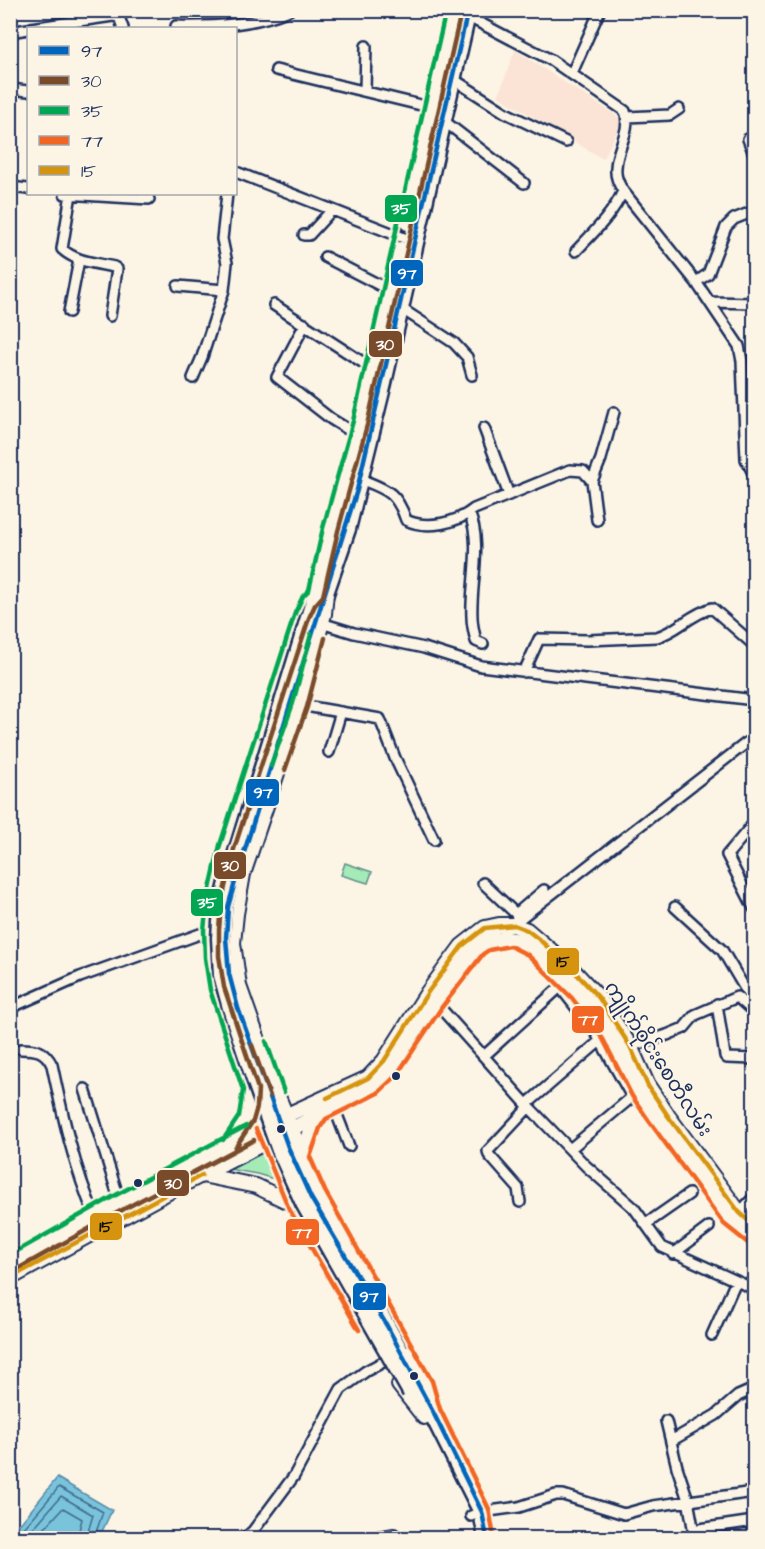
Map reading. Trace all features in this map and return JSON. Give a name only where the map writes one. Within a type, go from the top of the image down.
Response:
[{"type":"highway","points":[[320,595],[323,558],[357,435],[404,238],[439,115],[453,79],[461,12]]},
{"type":"highway","points":[[461,12],[360,479],[337,562],[320,595],[228,908],[226,938],[229,974],[238,1008],[288,1146],[311,1198],[387,1326],[415,1391],[477,1514],[487,1539]]},
{"type":"highway","points":[[477,1514],[477,1539]]},
{"type":"main road","points":[[320,595],[321,623],[300,705],[243,874],[233,943],[239,986],[277,1094],[302,1156],[318,1194],[425,1384],[428,1414],[404,1392],[295,1205],[268,1141],[234,1037],[222,1008],[212,957],[211,930],[214,903],[227,847],[302,615],[309,600],[320,595]]},
{"type":"main road","points":[[277,1094],[287,1101],[315,1109],[334,1107],[374,1087],[390,1071],[436,1003],[478,949],[486,943],[499,939],[515,925]]},
{"type":"main road","points":[[10,1264],[42,1254],[268,1141],[289,1122],[368,1078],[384,1061],[428,992],[462,946],[485,928],[515,925]]},
{"type":"main road","name":"ကျိုက်ဝိုင်းစေတီလမ်း","points":[[515,925],[534,936],[575,972],[599,998],[624,1049],[639,1093],[677,1138],[736,1216]]},
{"type":"main road","points":[[211,930],[233,943]]},
{"type":"main road","points":[[229,1144],[247,1119],[251,1106],[251,1089]]},
{"type":"main road","points":[[302,1156],[313,1125],[315,1109]]},
{"type":"main road","points":[[10,1278],[95,1216],[120,1202],[263,1126],[289,1122]]},
{"type":"main road","points":[[202,1175],[256,1186],[295,1205]]},
{"type":"main road","points":[[736,1216],[754,1226]]},
{"type":"main road","points":[[736,1216],[754,1238]]},
{"type":"street","points":[[176,26],[214,27],[271,18],[289,10]]},
{"type":"street","points":[[572,73],[600,10]]},
{"type":"street","points":[[461,12],[572,73],[625,111],[627,125],[615,166],[616,177],[623,191],[696,282],[739,346],[746,459],[754,475]]},
{"type":"street","points":[[52,27],[113,16],[119,17],[123,27]]},
{"type":"street","points":[[10,32],[27,29]]},
{"type":"street","points":[[365,91],[366,46]]},
{"type":"street","points":[[276,70],[365,91],[439,115],[524,183]]},
{"type":"street","points":[[453,79],[506,113],[566,142]]},
{"type":"street","points":[[10,89],[27,90]]},
{"type":"street","points":[[627,117],[670,115],[679,108]]},
{"type":"street","points":[[748,139],[754,154]]},
{"type":"street","points":[[237,172],[404,238]]},
{"type":"street","points":[[10,187],[27,189]]},
{"type":"street","points":[[576,251],[618,202],[623,191]]},
{"type":"street","points":[[71,195],[62,249],[69,256],[79,260],[117,269],[110,316]]},
{"type":"street","points":[[84,195],[149,200]]},
{"type":"street","points":[[193,378],[224,290],[227,263],[222,239],[227,195]]},
{"type":"street","points":[[304,235],[309,236],[331,211]]},
{"type":"street","points":[[696,282],[708,274],[726,227],[734,219],[754,211]]},
{"type":"street","points":[[325,257],[391,291]]},
{"type":"street","points":[[69,312],[79,260]]},
{"type":"street","points":[[178,286],[224,290]]},
{"type":"street","points":[[710,302],[754,303]]},
{"type":"street","points":[[274,305],[372,369]]},
{"type":"street","points":[[399,307],[454,343],[467,357],[472,375]]},
{"type":"street","points":[[305,324],[277,377],[331,419],[357,435]]},
{"type":"street","points":[[597,520],[592,481],[601,459],[614,412]]},
{"type":"street","points":[[484,428],[509,495]]},
{"type":"street","points":[[360,479],[389,491],[402,508],[406,520],[416,525],[434,525],[469,513],[570,470],[583,471],[592,481]]},
{"type":"street","points":[[469,513],[474,522],[475,542],[472,617],[476,641],[483,644]]},
{"type":"street","points":[[524,672],[539,639],[588,640],[657,637],[666,634],[699,612],[712,608],[754,645]]},
{"type":"street","points":[[321,623],[354,633],[424,648],[481,666],[754,700]]},
{"type":"street","points":[[300,705],[380,719],[395,758],[434,840]]},
{"type":"street","points":[[329,752],[341,712]]},
{"type":"street","points":[[515,925],[754,737]]},
{"type":"street","points":[[754,823],[727,855],[754,908]]},
{"type":"street","points":[[483,884],[515,925]]},
{"type":"street","points":[[515,925],[544,890]]},
{"type":"street","points":[[675,907],[722,950],[747,992]]},
{"type":"street","points":[[10,1008],[80,977],[211,930]]},
{"type":"street","points":[[624,1049],[684,1028],[695,1015],[747,992],[754,982]]},
{"type":"street","points":[[484,1056],[560,987],[601,1040],[632,1097],[570,1149]]},
{"type":"street","points":[[737,997],[754,1012]]},
{"type":"street","points":[[436,1003],[570,1149],[634,1208],[662,1247],[754,1289]]},
{"type":"street","points":[[717,1004],[725,1056],[754,1059]]},
{"type":"street","points":[[520,1203],[518,1188],[488,1151],[528,1105],[601,1040]]},
{"type":"street","points":[[21,1049],[41,1051],[48,1056],[52,1065],[69,1142],[95,1216]]},
{"type":"street","points":[[86,1089],[120,1202]]},
{"type":"street","points":[[334,1107],[349,1146]]},
{"type":"street","points":[[295,1205],[318,1194]]},
{"type":"street","points":[[646,1224],[689,1194]]},
{"type":"street","points":[[736,1216],[754,1197]]},
{"type":"street","points":[[673,1254],[709,1227]]},
{"type":"street","points":[[712,1335],[736,1281]]},
{"type":"street","points":[[245,1539],[254,1535],[294,1476],[341,1389],[385,1361]]},
{"type":"street","points":[[671,1441],[716,1415],[738,1396],[754,1389]]},
{"type":"street","points":[[666,1421],[688,1500],[694,1534],[754,1521]]},
{"type":"street","points":[[477,1514],[519,1507],[556,1495],[624,1514],[688,1500],[754,1492]]},
{"type":"street","points":[[371,1539],[394,1534],[398,1539]]},
{"type":"shaded area","points":[[515,50],[623,120],[603,159],[498,96]]},
{"type":"green space","points":[[345,863],[372,872],[368,883],[341,875]]},
{"type":"green space","points":[[269,1150],[284,1182],[228,1169]]},
{"type":"water","points":[[57,1478],[112,1510],[99,1538],[11,1538],[11,1535]]},
{"type":"transit line","name":"35","points":[[223,1140],[239,1116],[243,1090],[210,990],[204,930],[207,902],[220,845],[295,613],[303,596],[309,590],[323,528],[353,421],[446,10]]},
{"type":"transit line","name":"97","points":[[468,10],[357,490],[237,875],[228,907],[226,938],[229,974],[238,1008],[288,1147],[311,1198],[387,1326],[433,1412],[482,1512],[487,1538]]},
{"type":"transit line","name":"30","points":[[235,1148],[253,1121],[258,1089],[224,987],[219,956],[221,904],[234,849],[309,618],[315,605],[323,596],[367,425],[461,12]]},
{"type":"transit line","name":"35","points":[[271,766],[293,703],[311,634]]},
{"type":"transit line","name":"30","points":[[285,770],[307,707],[325,638]]},
{"type":"transit line","name":"15","points":[[327,1098],[368,1078],[384,1061],[428,992],[462,946],[485,928],[514,925],[527,930],[541,941],[599,998],[630,1046],[648,1086],[668,1116],[739,1212],[754,1226]]},
{"type":"transit line","name":"77","points":[[494,1537],[489,1509],[440,1409],[432,1381],[325,1191],[310,1157],[320,1128],[326,1119],[378,1093],[396,1076],[442,1007],[483,954],[489,950],[510,946],[528,955],[572,998],[603,1039],[632,1096],[649,1121],[724,1224],[749,1244]]},
{"type":"transit line","name":"35","points":[[266,1041],[284,1092]]},
{"type":"transit line","name":"30","points":[[252,1045],[270,1096]]},
{"type":"transit line","name":"35","points":[[10,1255],[116,1195],[246,1126]]},
{"type":"transit line","name":"77","points":[[256,1129],[289,1209],[359,1330]]},
{"type":"transit line","name":"30","points":[[14,1271],[254,1140]]},
{"type":"transit line","name":"15","points":[[10,1278],[202,1175]]}]
